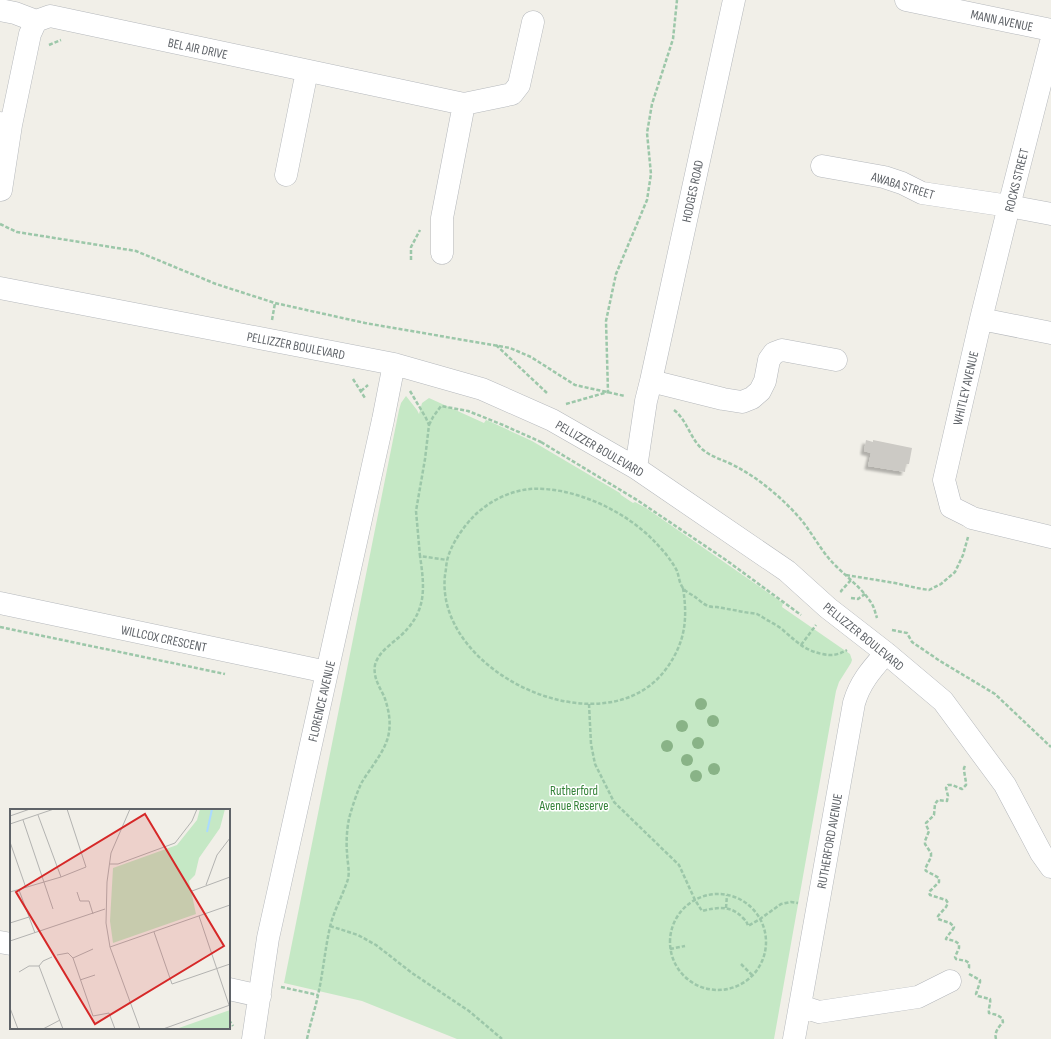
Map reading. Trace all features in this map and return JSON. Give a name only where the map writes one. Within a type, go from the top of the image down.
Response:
[{"type":"street","name":"HODGES ROAD","points":[[636,468],[646,401],[734,0]]},
{"type":"street","name":"MANN AVENUE","points":[[906,0],[1051,30]]},
{"type":"street","points":[[0,10],[36,21],[30,34],[5,124],[1,190]]},
{"type":"street","name":"BEL AIR DRIVE","points":[[36,21],[50,16],[464,104],[512,94],[519,85],[533,22]]},
{"type":"street","name":"ROCKS STREET","points":[[981,319],[1009,206],[1046,80],[1051,42]]},
{"type":"street","points":[[286,175],[307,71]]},
{"type":"street","points":[[442,253],[442,218],[464,104]]},
{"type":"street","name":"AWABA STREET","points":[[822,166],[884,177],[902,183],[922,193],[1051,214]]},
{"type":"street","name":"PELLIZZER BOULEVARD","points":[[0,288],[394,364],[482,389],[552,420],[636,468],[787,571],[828,608],[886,653],[943,701],[1005,785],[1041,853],[1051,867]]},
{"type":"street","points":[[981,319],[1051,333]]},
{"type":"street","name":"WHITLEY AVENUE","points":[[971,517],[951,507],[944,480],[981,319]]},
{"type":"street","points":[[651,381],[723,399],[742,402],[752,398],[760,392],[765,381],[769,360],[774,353],[782,350],[836,360]]},
{"type":"street","name":"FLORENCE AVENUE","points":[[253,1039],[268,938],[384,420],[394,364]]},
{"type":"street","points":[[971,517],[1051,536]]},
{"type":"street","name":"WILLCOX CRESCENT","points":[[0,603],[327,672]]},
{"type":"street","name":"RUTHERFORD AVENUE","points":[[794,1039],[854,703],[857,691],[863,681],[886,653]]},
{"type":"street","points":[[0,942],[10,944]]},
{"type":"street","points":[[800,1006],[819,1012],[918,998],[950,981]]},
{"type":"street","points":[[230,989],[260,996]]},
{"type":"path","points":[[608,392],[606,321],[616,274],[647,200],[651,174],[647,132],[652,104],[673,39],[677,0]]},
{"type":"path","points":[[43,47],[66,38]]},
{"type":"path","points":[[0,224],[17,232],[136,251],[216,284],[275,303],[365,323],[510,348],[531,357],[575,385],[627,397]]},
{"type":"path","points":[[412,260],[411,247],[422,226]]},
{"type":"path","points":[[496,345],[548,394]]},
{"type":"path","points":[[346,378],[353,379],[368,403]]},
{"type":"path","points":[[307,1039],[318,995],[330,926],[348,877],[347,848],[349,818],[361,784],[387,741],[390,732],[389,714],[387,705],[376,681],[375,664],[384,650],[399,638],[411,625],[420,609],[422,601],[424,579],[420,556],[416,510],[429,425],[410,391]]},
{"type":"path","points":[[673,409],[684,420],[696,442],[704,450],[714,457],[742,470],[758,480],[787,504],[802,521],[831,561],[865,594],[873,606],[877,621]]},
{"type":"path","points":[[541,442],[637,500],[726,560],[803,616]]},
{"type":"path","points":[[529,489],[548,489],[569,492],[587,498],[605,506],[639,528],[655,542],[667,556],[677,571],[683,588],[686,604],[685,625],[681,641],[673,659],[662,673],[647,688],[630,697],[614,702],[589,704],[550,698],[532,692],[498,673],[484,662],[462,636],[453,621],[447,601],[444,583],[447,560],[457,538],[468,522],[482,508],[497,499],[512,493],[529,489]]},
{"type":"path","points":[[846,575],[929,590],[941,584],[955,572],[963,555],[971,517]]},
{"type":"path","points":[[420,556],[447,560]]},
{"type":"path","points":[[844,594],[841,591],[851,580]]},
{"type":"path","points":[[683,588],[708,606],[757,614],[782,629],[808,650],[826,655],[840,654],[848,649]]},
{"type":"path","points":[[848,596],[858,599],[865,594]]},
{"type":"path","points":[[801,645],[816,625]]},
{"type":"path","points":[[0,627],[231,675]]},
{"type":"path","points":[[887,629],[907,633],[912,642],[940,661],[995,694],[1051,747]]},
{"type":"path","points":[[589,704],[591,744],[595,764],[614,802],[679,865],[695,900],[702,911],[719,908],[730,909],[739,913],[747,922],[748,926],[781,904],[791,902],[817,907]]},
{"type":"path","points":[[966,764],[964,768],[966,786],[962,789],[952,785],[948,786],[946,788],[948,796],[947,801],[938,800],[935,804],[934,814],[926,823],[929,831],[925,844],[931,857],[925,869],[938,878],[939,882],[930,890],[930,895],[946,900],[948,903],[938,916],[938,919],[950,923],[954,927],[946,939],[956,941],[960,944],[955,957],[956,959],[966,961],[969,964],[967,973],[980,980],[976,994],[978,996],[990,999],[990,1006],[988,1010],[989,1013],[1002,1018],[1003,1022],[996,1032],[996,1039]]},
{"type":"path","points":[[716,894],[727,895],[737,898],[746,904],[760,919],[764,928],[765,948],[758,967],[744,982],[724,990],[703,988],[693,983],[677,969],[670,949],[670,934],[675,921],[683,909],[695,900],[716,894]]},
{"type":"path","points":[[726,908],[727,895]]},
{"type":"path","points":[[330,926],[358,935],[376,945],[412,972],[470,1011],[502,1039]]},
{"type":"path","points":[[670,949],[685,946]]},
{"type":"path","points":[[741,964],[752,975]]},
{"type":"path","points":[[232,1025],[237,1021]]},
{"type":"green space","name":"Rutherford Avenue Reserve","points":[[406,396],[419,414],[422,403],[429,398],[484,423],[486,420],[532,441],[620,493],[633,503],[635,502],[646,508],[783,603],[782,607],[850,654],[852,660],[851,663],[839,682],[836,691],[774,1039],[457,1039],[362,1001],[284,983],[399,410],[401,403]]},
{"type":"building","points":[[866,440],[912,448],[909,464],[906,464],[905,472],[868,466],[871,453],[864,451]]}]
